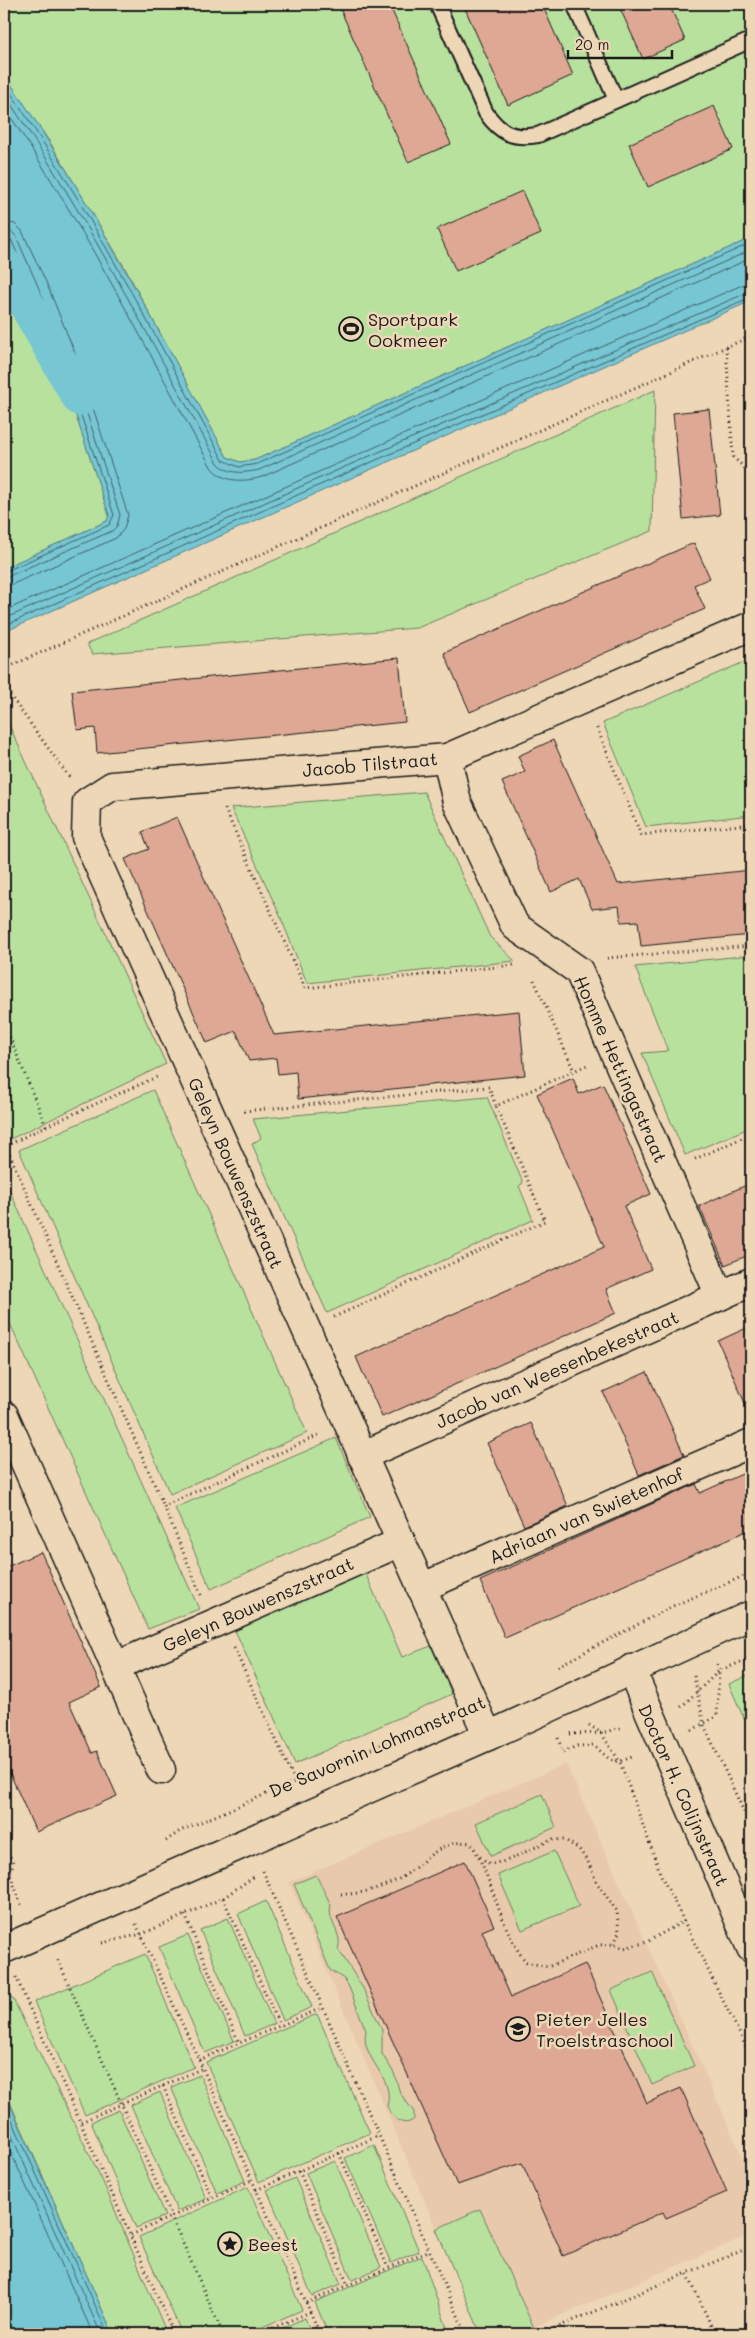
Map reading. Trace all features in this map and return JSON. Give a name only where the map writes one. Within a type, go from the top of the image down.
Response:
[{"type":"street","name":"Jacob Tilstraat","points":[[87,802],[112,786],[447,758],[751,626]]},
{"type":"street","name":"Homme Hettingastraat","points":[[447,758],[457,802],[515,926],[579,970],[720,1296]]},
{"type":"street","name":"Geleyn Bouwenszstraat","points":[[87,802],[86,837],[488,1736]]},
{"type":"street","name":"Jacob van Weesenbekestraat","points":[[362,1456],[751,1282]]},
{"type":"street","points":[[4,1415],[161,1770]]},
{"type":"street","name":"Adriaan van Swietenhof","points":[[421,1588],[751,1443]]},
{"type":"street","name":"Geleyn Bouwenszstraat","points":[[116,1666],[401,1542]]},
{"type":"street","name":"De Savornin Lohmanstraat","points":[[4,1949],[488,1736],[630,1669],[751,1615]]},
{"type":"street","name":"Doctor H. Colijnstraat","points":[[630,1669],[751,1948]]},
{"type":"lane","points":[[437,4],[486,113],[495,125],[508,134],[523,137],[538,135],[751,40]]},
{"type":"lane","points":[[574,4],[616,100]]},
{"type":"path","points":[[4,669],[751,336]]},
{"type":"path","points":[[726,347],[733,457],[751,474]]},
{"type":"path","points":[[4,687],[87,802]]},
{"type":"path","points":[[584,698],[641,835],[751,824]]},
{"type":"path","points":[[220,777],[224,806],[305,988],[517,964]]},
{"type":"path","points":[[567,962],[751,946]]},
{"type":"path","points":[[531,972],[574,1071]]},
{"type":"path","points":[[4,1024],[46,1126]]},
{"type":"path","points":[[496,1106],[614,1052]]},
{"type":"path","points":[[187,1064],[46,1126],[6,1146],[164,1506],[217,1622],[295,1781]]},
{"type":"path","points":[[210,1114],[489,1087],[545,1221],[307,1331]]},
{"type":"path","points":[[666,1172],[751,1134]]},
{"type":"path","points":[[164,1506],[347,1423]]},
{"type":"path","points":[[751,1573],[673,1606],[556,1667],[578,1718],[601,1733],[620,1762],[661,1875],[751,2057]]},
{"type":"path","points":[[673,1606],[689,1642],[704,1725],[751,1827]]},
{"type":"path","points":[[550,1744],[571,1734],[601,1733],[652,1722],[682,1707],[720,1671],[751,1658]]},
{"type":"path","name":"De Savornin Lohmanstraat","points":[[165,1842],[180,1831],[474,1705]]},
{"type":"path","points":[[479,1857],[490,1864],[506,1861],[553,1839],[565,1840],[572,1844],[588,1862],[597,1884],[617,1912],[619,1932],[614,1944]]},
{"type":"path","points":[[341,1894],[351,1894],[397,1880],[441,1848],[458,1842],[470,1843],[479,1857],[505,1927],[514,1947],[526,1962],[548,1967],[599,1945],[614,1944],[624,1948],[647,1942],[684,1921]]},
{"type":"path","points":[[4,1843],[13,1863],[10,1874],[24,1913]]},
{"type":"path","points":[[98,1943],[142,1934],[223,1898],[270,1866]]},
{"type":"path","points":[[262,1870],[466,2334]]},
{"type":"path","points":[[120,1898],[142,1934],[320,2334]]},
{"type":"path","points":[[223,1898],[280,2026]]},
{"type":"path","points":[[185,1915],[240,2043]]},
{"type":"path","points":[[49,1963],[66,1956]]},
{"type":"path","points":[[58,1960],[223,2334]]},
{"type":"path","points":[[10,1979],[24,1972]]},
{"type":"path","points":[[15,1976],[174,2334]]},
{"type":"path","points":[[199,2060],[322,2008]]},
{"type":"path","points":[[81,2122],[203,2068]]},
{"type":"path","points":[[163,2086],[212,2198]]},
{"type":"path","points":[[256,2190],[378,2136]]},
{"type":"path","points":[[339,2153],[388,2268]]},
{"type":"path","points":[[299,2171],[348,2285]]},
{"type":"path","points":[[131,2234],[252,2180]]},
{"type":"path","points":[[542,2334],[751,2247]]},
{"type":"path","points":[[306,2303],[428,2251]]},
{"type":"path","points":[[687,2273],[715,2334]]},
{"type":"path","points":[[259,2334],[310,2312]]},
{"type":"path","points":[[270,2329],[272,2334]]},
{"type":"shaded area","name":"Pieter Jelles Troelstraschool","points":[[566,1764],[751,2176],[751,2234],[518,2334],[481,2334],[289,1882]]},
{"type":"green space","name":"Sportpark Ookmeer","points":[[4,4],[751,4],[751,238],[255,460],[240,462],[227,457],[125,268],[51,144],[4,74]]},
{"type":"green space","points":[[4,236],[29,290],[57,359],[109,515],[107,521],[4,568]]},
{"type":"green space","points":[[655,390],[652,531],[417,628],[92,654],[87,644]]},
{"type":"green space","points":[[751,659],[751,815],[646,827],[603,723]]},
{"type":"green space","points":[[4,714],[166,1064],[4,1142]]},
{"type":"green space","points":[[424,792],[490,937],[515,961],[307,983],[281,918],[231,808]]},
{"type":"green space","points":[[751,955],[751,1127],[685,1155],[642,1053],[668,1051],[635,967]]},
{"type":"green space","points":[[153,1090],[307,1433],[170,1494],[19,1150]]},
{"type":"green space","points":[[487,1097],[523,1183],[519,1186],[533,1220],[327,1313],[252,1144],[261,1138],[253,1119]]},
{"type":"green space","points":[[4,1178],[199,1609],[148,1629],[4,1310]]},
{"type":"green space","points":[[336,1438],[370,1517],[211,1589],[175,1508]]},
{"type":"green space","points":[[364,1570],[402,1657],[431,1646],[452,1694],[295,1764],[234,1628]]},
{"type":"green space","points":[[751,1674],[751,1718],[745,1721],[729,1684]]},
{"type":"green space","points":[[542,1794],[556,1827],[491,1856],[476,1823]]},
{"type":"green space","points":[[554,1851],[579,1906],[522,1930],[498,1875]]},
{"type":"green space","points":[[316,1875],[331,1905],[331,1917],[339,1938],[338,1949],[363,1988],[382,2030],[382,2054],[394,2073],[400,2093],[414,2112],[414,2119],[410,2122],[402,2122],[395,2118],[387,2106],[387,2086],[368,2050],[365,2041],[366,2031],[349,1987],[344,1979],[330,1970],[294,1884]]},
{"type":"green space","points":[[266,1901],[312,2007],[283,2020],[238,1914]]},
{"type":"green space","points":[[228,1918],[274,2024],[245,2036],[200,1930]]},
{"type":"green space","points":[[188,1935],[234,2041],[205,2053],[159,1947]]},
{"type":"green space","points":[[145,1954],[194,2067],[85,2115],[34,2002]]},
{"type":"green space","points":[[652,1972],[694,2066],[652,2085],[611,1990]]},
{"type":"green space","points":[[12,1997],[103,2182],[167,2334],[113,2334],[4,2089],[4,2001]]},
{"type":"green space","points":[[317,2014],[370,2133],[259,2182],[206,2062]]},
{"type":"green space","points":[[200,2075],[245,2181],[217,2193],[171,2087]]},
{"type":"green space","points":[[160,2092],[206,2199],[177,2211],[131,2105]]},
{"type":"green space","points":[[119,2110],[165,2216],[136,2228],[91,2122]]},
{"type":"green space","points":[[374,2145],[419,2251],[391,2263],[345,2158]]},
{"type":"green space","points":[[335,2161],[381,2267],[352,2280],[306,2173]]},
{"type":"green space","points":[[295,2178],[341,2284],[312,2296],[267,2190]]},
{"type":"green space","points":[[248,2187],[302,2310],[246,2334],[182,2334],[139,2237]]},
{"type":"green space","points":[[480,2209],[534,2328],[518,2334],[481,2334],[436,2229]]},
{"type":"green space","points":[[422,2256],[449,2334],[328,2334],[315,2302]]},
{"type":"green space","points":[[305,2318],[312,2334],[278,2334],[276,2331]]},
{"type":"water","points":[[4,74],[35,120],[121,262],[227,457],[240,462],[255,460],[751,238],[751,301],[4,632],[4,568],[107,521],[109,515],[57,359],[29,290],[4,236]]},
{"type":"water","points":[[4,2089],[113,2334],[8,2334],[4,2326]]},
{"type":"building","points":[[338,4],[389,4],[451,144],[408,162]]},
{"type":"building","points":[[463,4],[542,4],[573,75],[508,105]]},
{"type":"building","points":[[618,4],[669,4],[685,40],[643,59]]},
{"type":"building","points":[[714,106],[733,149],[648,187],[629,144]]},
{"type":"building","points":[[522,191],[541,234],[456,271],[437,229]]},
{"type":"building","points":[[709,409],[720,515],[683,519],[673,413]]},
{"type":"building","points":[[694,543],[710,578],[694,585],[705,609],[470,712],[444,653]]},
{"type":"building","points":[[399,658],[405,722],[97,753],[95,728],[77,730],[72,691]]},
{"type":"building","points":[[553,740],[618,884],[751,870],[751,935],[641,946],[638,921],[621,922],[619,906],[592,909],[579,879],[551,892],[502,782],[525,772],[518,756]]},
{"type":"building","points":[[177,817],[274,1035],[519,1011],[525,1075],[298,1099],[296,1072],[278,1074],[276,1058],[249,1061],[236,1031],[207,1043],[125,859],[149,849],[142,832]]},
{"type":"building","points":[[573,1078],[579,1094],[603,1084],[651,1194],[624,1206],[651,1269],[606,1289],[616,1313],[382,1417],[356,1357],[604,1247],[537,1094]]},
{"type":"building","points":[[751,1183],[751,1254],[725,1265],[699,1206]]},
{"type":"building","points":[[751,1326],[751,1417],[718,1341]]},
{"type":"building","points":[[647,1372],[684,1455],[639,1475],[603,1392]]},
{"type":"building","points":[[531,1423],[568,1506],[524,1526],[487,1443]]},
{"type":"building","points":[[751,1470],[751,1529],[505,1638],[480,1581],[696,1484],[700,1493]]},
{"type":"building","points":[[41,1552],[101,1687],[69,1702],[92,1753],[97,1751],[117,1796],[36,1832],[4,1760],[4,1568]]},
{"type":"building","name":"Pieter Jelles Troelstraschool","points":[[465,1861],[494,1926],[482,1931],[511,1997],[585,1964],[647,2103],[681,2088],[727,2192],[666,2218],[663,2212],[563,2256],[522,2163],[457,2185],[337,1917]]},
{"type":"waterway","points":[[4,265],[80,398]]},
{"type":"place","name":"Sportpark Ookmeer","points":[[351,329]]},
{"type":"place","name":"Pieter Jelles Troelstraschool","points":[[518,2029]]},
{"type":"place","name":"Beest","points":[[230,2244]]}]
